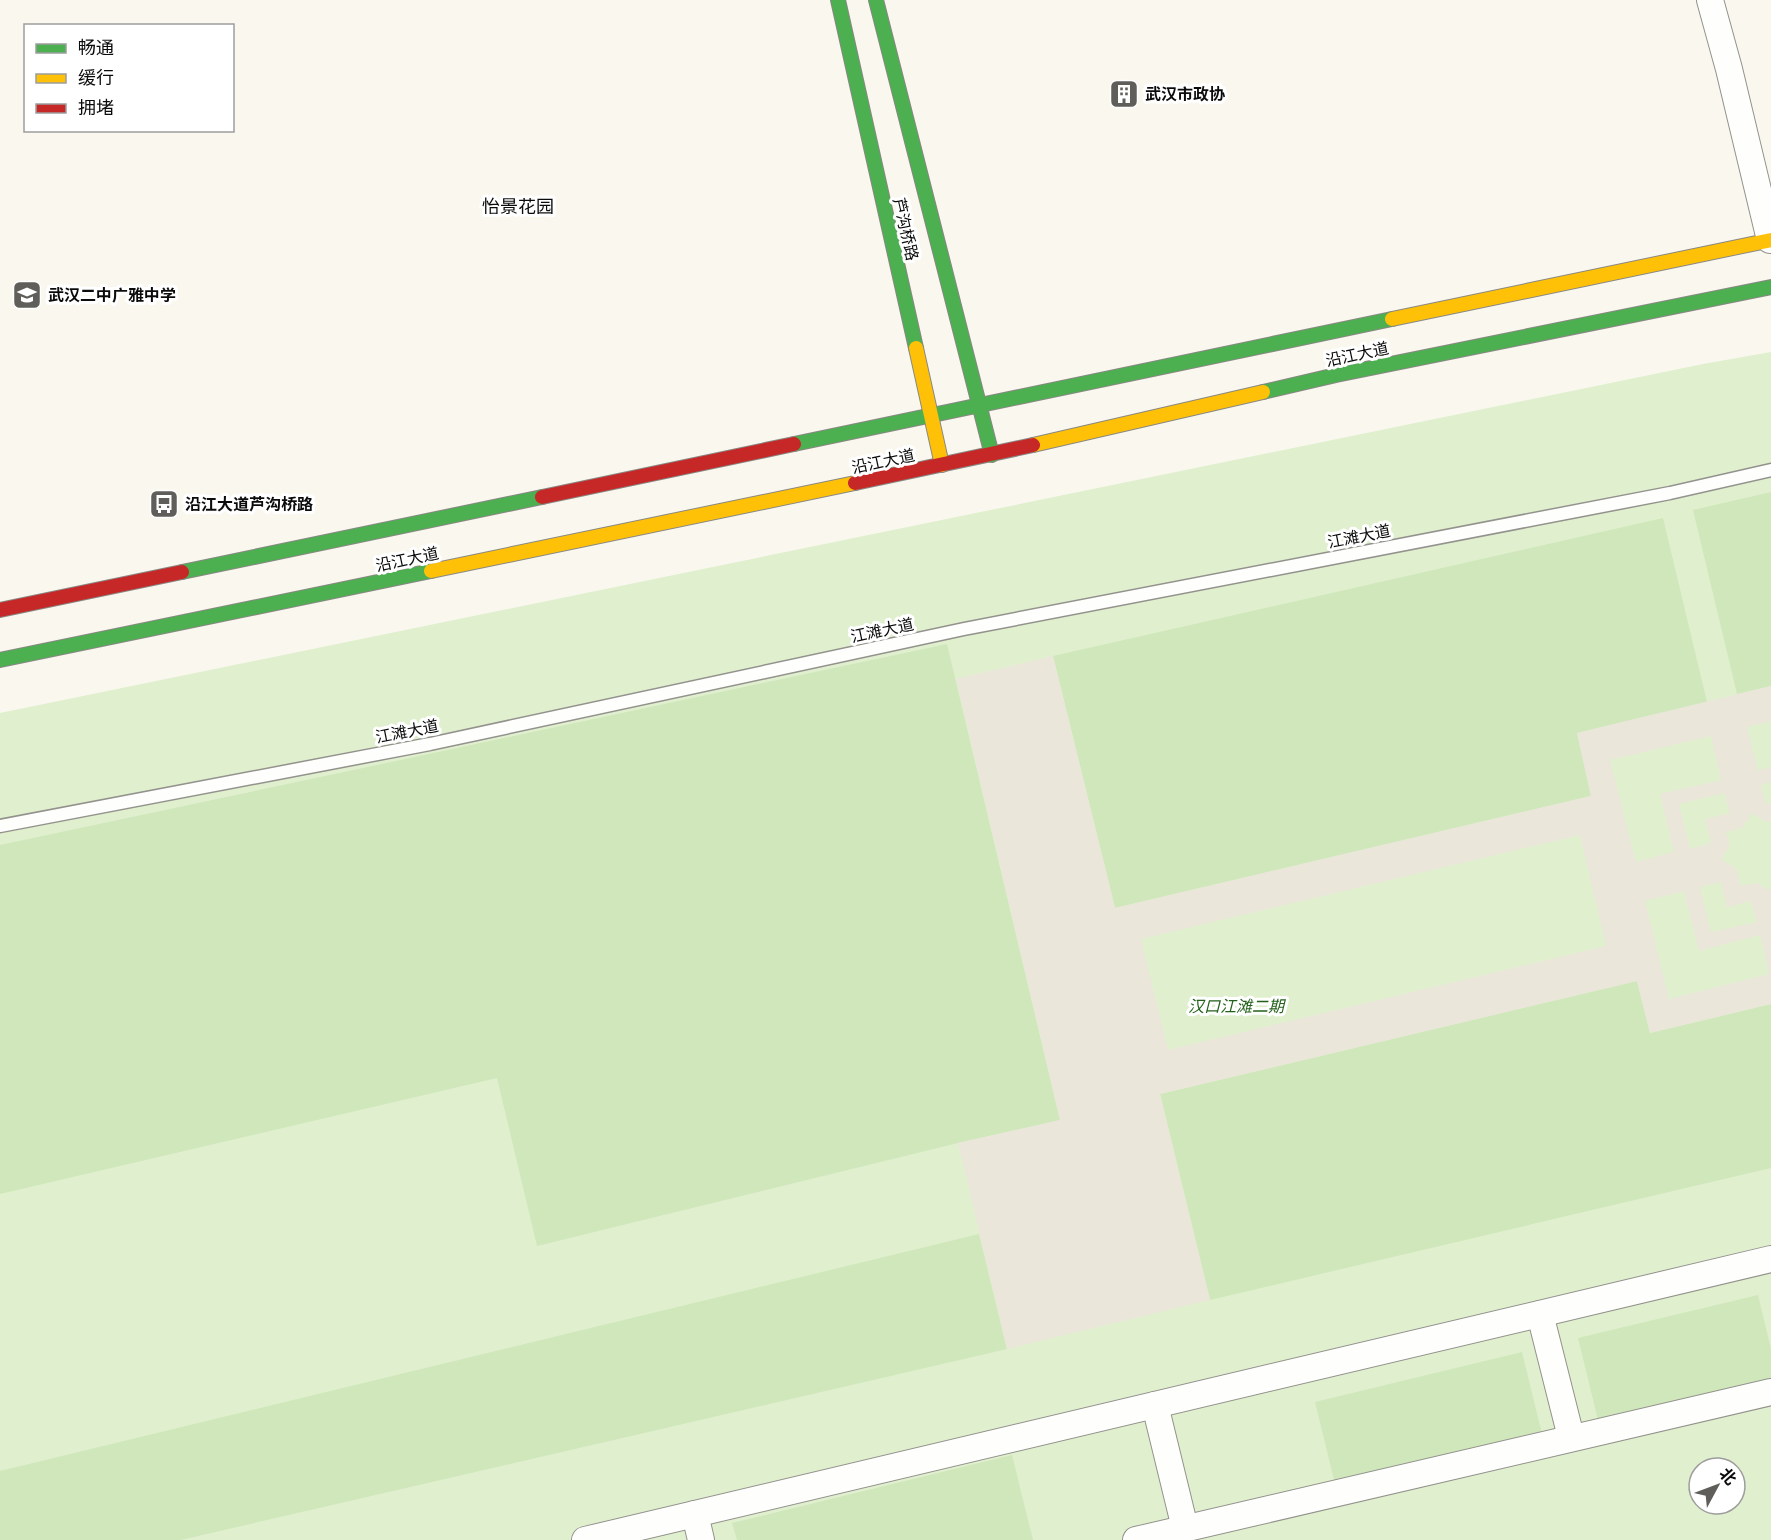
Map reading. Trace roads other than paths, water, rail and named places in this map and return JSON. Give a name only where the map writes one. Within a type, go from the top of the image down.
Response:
[{"type":"main road","name":"芦沟桥路","points":[[838,0],[942,465]]},
{"type":"main road","name":"芦沟桥路","points":[[876,0],[992,455]]},
{"type":"main road","name":"沿江大道","points":[[0,610],[1771,240]]},
{"type":"main road","name":"沿江大道","points":[[0,660],[992,455],[1336,375],[1771,288]]},
{"type":"street","points":[[1710,0],[1771,240]]},
{"type":"street","points":[[585,1540],[1771,1259]]},
{"type":"street","points":[[1540,1314],[1571,1437]]},
{"type":"street","points":[[1136,1540],[1771,1392]]},
{"type":"street","points":[[1155,1405],[1185,1528]]},
{"type":"street","points":[[695,1514],[701,1540]]},
{"type":"lane","name":"江滩大道","points":[[0,826],[430,744],[964,629],[1658,495],[1771,470]]},
{"type":"place","name":"武汉市政协","points":[[1124,94]]},
{"type":"place","name":"武汉二中广雅中学","points":[[27,295]]},
{"type":"place","name":"沿江大道芦沟桥路","points":[[164,504]]},
{"type":"district","name":"怡景花园","points":[[518,207]]},
{"type":"park label","name":"汉口江滩二期","points":[[1236,1006]]}]
